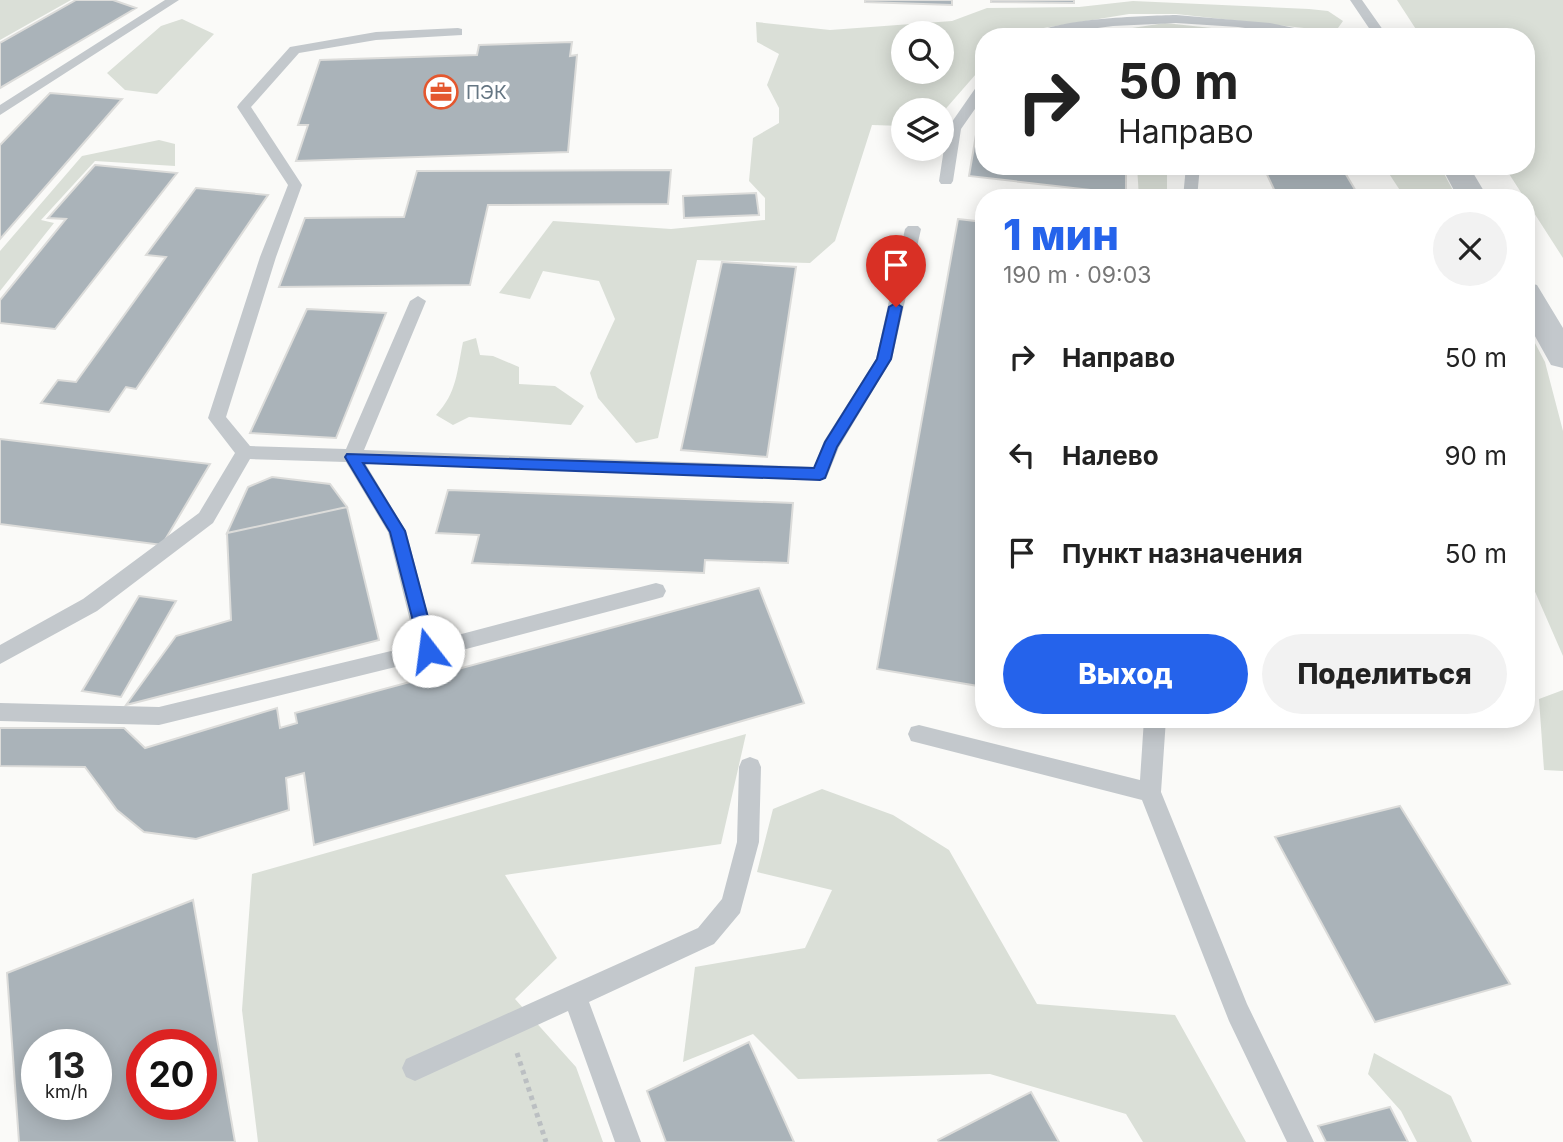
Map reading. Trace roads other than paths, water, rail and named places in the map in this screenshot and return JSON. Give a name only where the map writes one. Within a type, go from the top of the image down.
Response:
[{"type":"street","points":[[1535,308],[1563,357]]},
{"type":"lane","points":[[0,111],[173,0]]},
{"type":"lane","points":[[1356,0],[1376,28]]},
{"type":"lane","points":[[1080,28],[1125,19],[1172,17],[1260,28]]},
{"type":"lane","points":[[458,32],[376,36],[295,50],[244,107],[295,185],[268,257],[217,418],[245,452],[820,474],[830,446],[884,359],[913,229]]},
{"type":"lane","points":[[946,181],[954,129],[975,99]]},
{"type":"lane","points":[[352,457],[418,300]]},
{"type":"lane","points":[[0,655],[90,605],[206,518],[245,452]]},
{"type":"lane","points":[[352,457],[397,531],[428,651]]},
{"type":"lane","points":[[0,712],[159,716],[428,651],[656,591]]},
{"type":"lane","points":[[1154,728],[1150,792],[1238,1012],[1301,1142]]},
{"type":"lane","points":[[919,734],[1150,792]]},
{"type":"lane","points":[[415,1068],[706,936],[732,905],[748,842],[750,767]]},
{"type":"lane","points":[[574,995],[628,1142]]},
{"type":"place","name":"ПЭК","points":[[441,92]]}]
